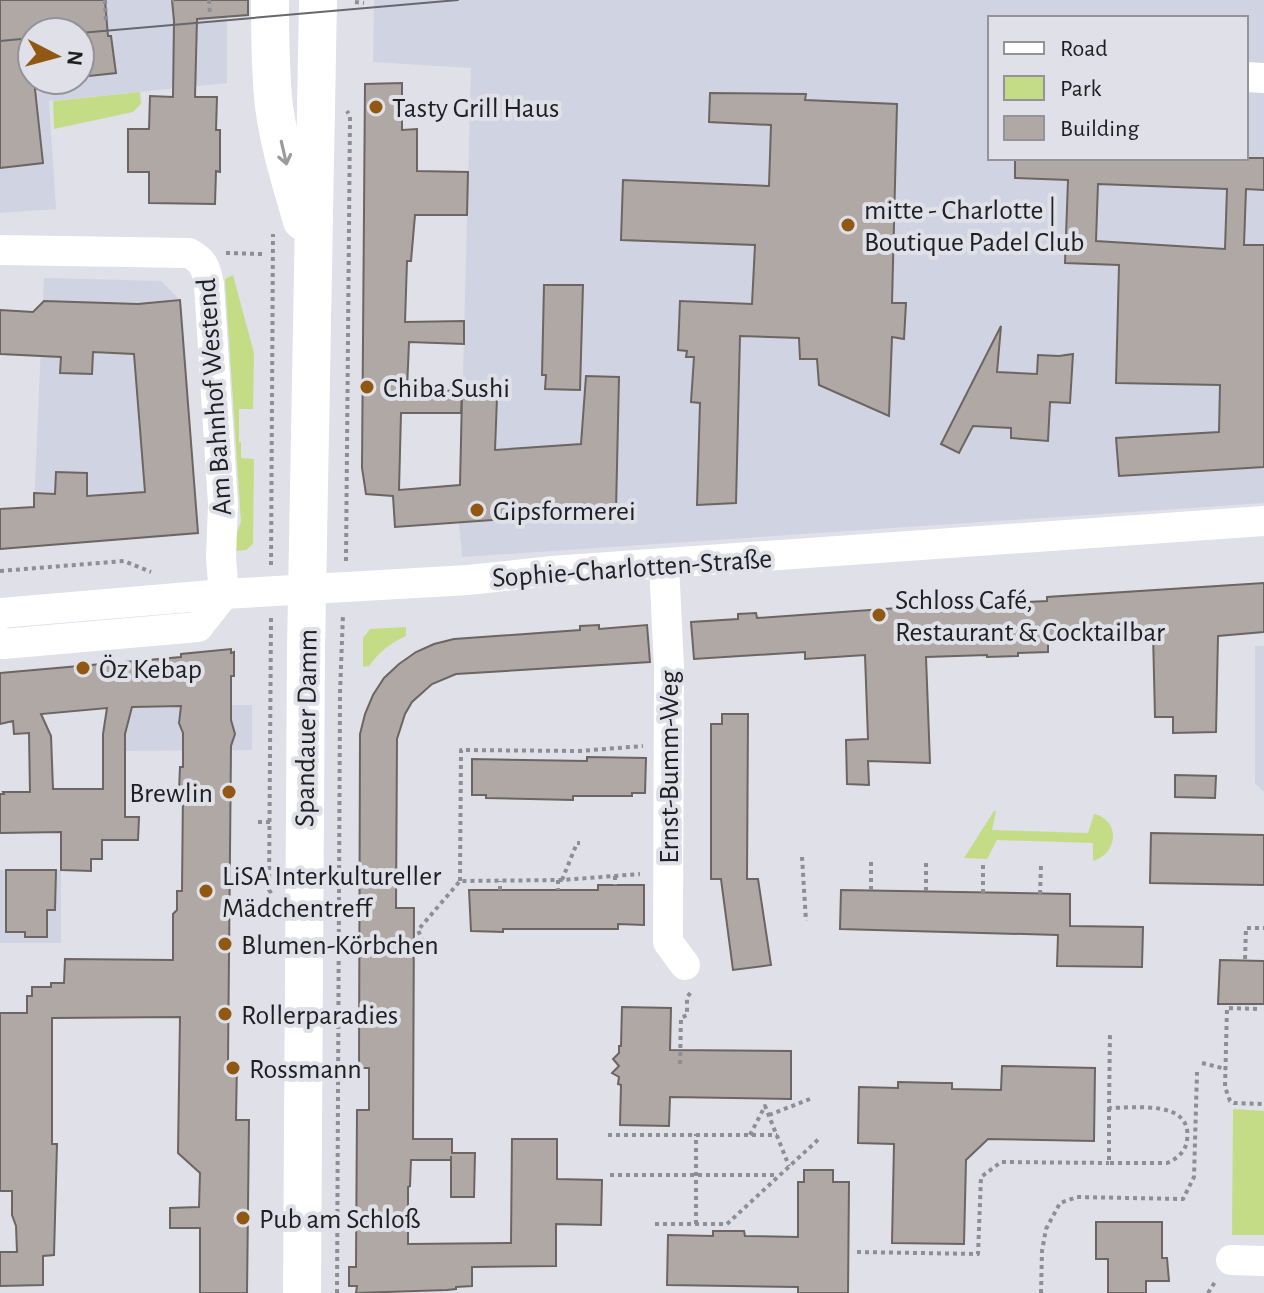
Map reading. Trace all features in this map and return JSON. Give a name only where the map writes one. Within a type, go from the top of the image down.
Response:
[{"type":"main road","name":"Spandauer Damm","points":[[270,0],[274,107],[283,153],[312,258]]},
{"type":"main road","name":"Spandauer Damm","points":[[302,1293],[307,590],[318,0]]},
{"type":"street","name":"Am Bahnhof Westend","points":[[0,250],[189,253],[200,259],[207,271],[209,285],[223,504],[221,558],[224,594]]},
{"type":"street","name":"Sophie-Charlotten-Straße","points":[[0,613],[224,594],[468,580],[543,572],[1264,521]]},
{"type":"street","name":"Ernst-Bumm-Weg","points":[[664,564],[669,667],[668,942],[690,976]]},
{"type":"street","points":[[0,641],[3,644],[198,627],[224,594]]},
{"type":"street","points":[[1231,1260],[1264,1261]]},
{"type":"path","points":[[105,0],[106,24]]},
{"type":"path","points":[[209,0],[210,15]]},
{"type":"path","points":[[355,2],[364,3]]},
{"type":"path","points":[[316,71],[350,116],[347,531]]},
{"type":"path","points":[[272,543],[273,222]]},
{"type":"path","points":[[219,253],[262,254]]},
{"type":"path","points":[[0,571],[124,561],[157,574]]},
{"type":"path","points":[[337,1293],[342,642]]},
{"type":"path","points":[[269,890],[270,654]]},
{"type":"path","points":[[423,942],[418,930],[460,881],[461,750],[579,751],[655,745]]},
{"type":"path","points":[[258,822],[270,822]]},
{"type":"path","points":[[558,890],[577,843],[580,843]]},
{"type":"path","points":[[802,857],[806,921]]},
{"type":"path","points":[[871,861],[871,890]]},
{"type":"path","points":[[926,863],[926,891]]},
{"type":"path","points":[[983,864],[983,893]]},
{"type":"path","points":[[1040,894],[1041,866]]},
{"type":"path","points":[[460,881],[560,880],[641,874]]},
{"type":"path","points":[[615,876],[615,885]]},
{"type":"path","points":[[500,881],[500,890]]},
{"type":"path","points":[[1245,959],[1246,928],[1264,928]]},
{"type":"path","points":[[680,1064],[681,1018],[687,1015],[690,976]]},
{"type":"path","points":[[1257,1009],[1227,1008],[1225,1087],[1230,1101],[1234,1103],[1264,1104]]},
{"type":"path","points":[[1109,1163],[1110,1032]]},
{"type":"path","points":[[1202,1063],[1226,1069]]},
{"type":"path","points":[[1041,1293],[1046,1229],[1060,1203],[1077,1197],[1183,1199],[1194,1177],[1197,1072]]},
{"type":"path","points":[[769,1115],[810,1099]]},
{"type":"path","points":[[750,1135],[765,1106],[789,1166]]},
{"type":"path","points":[[857,1252],[978,1254],[981,1177],[1001,1162],[1162,1163],[1182,1153],[1188,1136],[1184,1123],[1172,1111],[1163,1108],[1109,1108]]},
{"type":"path","points":[[696,1134],[696,1224]]},
{"type":"path","points":[[608,1135],[777,1135]]},
{"type":"path","points":[[655,1224],[727,1224],[821,1137]]},
{"type":"path","points":[[610,1175],[779,1175]]},
{"type":"shaded area","points":[[0,0],[227,0],[227,83],[49,101],[56,209],[0,213]]},
{"type":"shaded area","points":[[374,0],[1264,0],[1264,503],[462,557],[459,523],[471,68],[373,62]]},
{"type":"shaded area","points":[[44,278],[161,281],[180,300],[198,533],[34,546],[31,507],[34,507]]},
{"type":"shaded area","points":[[1255,646],[1264,646],[1264,792],[1255,783]]},
{"type":"shaded area","points":[[231,649],[234,652],[234,676],[231,676],[231,705],[252,705],[252,750],[124,751],[128,707],[161,706],[181,653]]},
{"type":"shaded area","points":[[0,870],[61,870],[61,943],[0,943]]},
{"type":"green space","points":[[140,92],[141,104],[133,112],[54,129],[53,101]]},
{"type":"green space","points":[[233,275],[254,353],[253,409],[239,409],[241,458],[254,459],[253,544],[246,550],[236,551],[235,537],[241,522],[225,279]]},
{"type":"green space","points":[[406,627],[406,636],[385,648],[369,666],[363,667],[363,638],[370,629]]},
{"type":"green space","points":[[994,811],[992,830],[1088,833],[1094,814],[1109,823],[1113,837],[1111,845],[1108,852],[1093,861],[1093,843],[997,840],[987,859],[964,858]]},
{"type":"green space","points":[[1233,1109],[1264,1111],[1264,1235],[1232,1235]]},
{"type":"building","points":[[0,0],[105,0],[116,73],[96,75],[96,16],[16,16],[16,96],[36,96],[43,163],[0,168]]},
{"type":"building","points":[[172,0],[248,0],[248,15],[197,19],[195,97],[217,97],[220,172],[216,171],[215,204],[149,203],[149,172],[128,172],[128,129],[149,129],[150,96],[173,97]]},
{"type":"building","points":[[402,83],[402,130],[417,129],[417,171],[468,172],[467,215],[415,215],[411,261],[407,261],[405,322],[464,321],[464,344],[409,342],[407,390],[462,391],[461,413],[401,413],[399,490],[460,485],[462,397],[497,398],[495,450],[581,444],[586,376],[619,377],[616,511],[395,527],[393,496],[366,494],[362,468],[365,84]]},
{"type":"building","points":[[710,93],[806,94],[805,100],[897,104],[892,303],[906,303],[904,339],[892,337],[889,416],[819,385],[817,359],[800,359],[799,338],[740,336],[736,503],[697,505],[700,403],[691,402],[694,357],[686,357],[687,351],[678,350],[680,301],[752,304],[755,245],[621,240],[623,180],[769,186],[771,125],[709,122]]},
{"type":"building","points":[[1264,158],[1264,190],[1246,189],[1244,245],[1264,245],[1264,467],[1119,476],[1116,438],[1219,432],[1220,385],[1116,383],[1119,265],[1065,263],[1068,180],[1015,178],[1015,160]],"holes":[[[1098,184],[1227,189],[1225,249],[1096,241]]]},
{"type":"building","points":[[544,285],[583,285],[580,390],[545,389],[546,375],[542,375]]},
{"type":"building","points":[[180,300],[198,533],[0,549],[0,509],[34,507],[34,493],[55,494],[56,472],[87,473],[87,496],[145,492],[134,354],[93,352],[92,374],[60,373],[61,357],[0,354],[0,310],[33,312],[44,301],[138,304]]},
{"type":"building","points":[[1001,326],[997,372],[1037,374],[1038,355],[1073,354],[1070,403],[1050,402],[1048,441],[1011,438],[1011,428],[973,426],[959,453],[941,444]]},
{"type":"building","points":[[1264,583],[1264,632],[1218,636],[1216,732],[1173,733],[1173,717],[1155,717],[1153,633],[1048,639],[1048,652],[1018,653],[1018,656],[926,657],[930,763],[868,761],[869,785],[847,784],[846,740],[868,739],[865,655],[805,659],[805,652],[694,659],[691,622],[738,619],[738,614],[756,613],[757,618],[925,606],[925,609],[1047,601],[1047,597]]},
{"type":"building","points":[[599,625],[599,629],[647,625],[650,662],[456,674],[432,684],[412,702],[405,714],[397,739],[396,908],[414,908],[413,1139],[452,1139],[452,1153],[475,1153],[474,1197],[451,1197],[451,1160],[411,1160],[408,1244],[511,1243],[512,1139],[557,1139],[557,1179],[602,1180],[601,1225],[556,1224],[556,1266],[472,1267],[472,1286],[447,1290],[356,1293],[357,1286],[349,1286],[349,1267],[356,1267],[357,1110],[369,1110],[369,1068],[359,1068],[360,734],[365,714],[384,678],[416,652],[434,644],[454,639],[580,630],[580,626]]},
{"type":"building","points":[[231,649],[231,653],[234,652],[234,676],[231,676],[231,720],[235,734],[231,746],[228,1061],[237,1061],[236,1120],[249,1120],[247,1293],[200,1293],[200,1228],[170,1228],[170,1208],[199,1207],[200,1173],[178,1153],[180,1017],[52,1018],[52,1144],[57,1144],[54,1255],[43,1256],[43,1285],[0,1286],[0,1252],[17,1252],[12,1191],[0,1191],[0,1013],[27,1013],[27,996],[32,996],[32,987],[64,983],[65,959],[173,960],[173,914],[177,910],[177,891],[182,891],[183,791],[179,791],[183,733],[179,723],[181,706],[132,707],[125,734],[125,817],[139,817],[138,840],[102,840],[102,859],[91,859],[91,871],[61,870],[61,832],[0,833],[0,794],[30,792],[29,733],[14,734],[13,721],[0,724],[0,673],[181,657],[181,654]],"holes":[[[107,708],[103,734],[103,789],[53,789],[51,736],[41,714]]]},
{"type":"building","points":[[722,714],[748,714],[747,879],[758,879],[771,965],[733,970],[721,879],[711,879],[711,724],[722,724]]},
{"type":"building","points":[[587,757],[646,758],[645,793],[632,793],[632,796],[573,796],[573,800],[472,795],[472,759],[587,761]]},
{"type":"building","points":[[1175,775],[1216,776],[1215,798],[1175,797]]},
{"type":"building","points":[[1151,833],[1264,835],[1264,885],[1150,883]]},
{"type":"building","points":[[6,870],[56,870],[55,910],[47,910],[47,937],[25,937],[25,932],[6,932]]},
{"type":"building","points":[[598,885],[644,885],[644,925],[618,924],[618,929],[471,931],[469,890],[598,890]]},
{"type":"building","points":[[841,890],[1070,894],[1070,926],[1143,927],[1142,967],[1057,966],[1058,935],[840,929]]},
{"type":"building","points":[[1220,960],[1264,961],[1264,1004],[1218,1004]]},
{"type":"building","points":[[622,1007],[671,1008],[670,1050],[791,1051],[791,1099],[670,1097],[669,1126],[620,1125],[621,1085],[618,1084],[619,1077],[612,1073],[619,1066],[613,1059],[621,1046]]},
{"type":"building","points":[[1002,1066],[1095,1068],[1094,1141],[988,1139],[966,1160],[964,1244],[892,1243],[894,1144],[858,1143],[859,1087],[898,1088],[898,1082],[952,1083],[952,1089],[1001,1090]]},
{"type":"building","points":[[804,1170],[833,1170],[833,1182],[849,1182],[848,1293],[798,1293],[798,1287],[667,1285],[668,1235],[713,1236],[713,1231],[744,1231],[745,1236],[798,1237],[798,1182],[804,1182]]},
{"type":"building","points":[[1096,1222],[1162,1222],[1162,1258],[1167,1258],[1169,1281],[1146,1281],[1146,1293],[1108,1293],[1108,1259],[1096,1259]]},
{"type":"tram line","points":[[96,32],[458,0]]},
{"type":"tram line","points":[[0,41],[16,40]]},
{"type":"place","name":"Tasty Grill Haus","points":[[376,107]]},
{"type":"place","name":"mitte - Charlotte | Boutique Padel Club","points":[[848,225]]},
{"type":"place","name":"Chiba Sushi","points":[[367,387]]},
{"type":"place","name":"Gipsformerei","points":[[477,510]]},
{"type":"place","name":"Schloss Café, Restaurant & Cocktailbar","points":[[879,615]]},
{"type":"place","name":"Öz Kebap","points":[[83,668]]},
{"type":"place","name":"Brewlin","points":[[229,792]]},
{"type":"place","name":"LiSA Interkultureller Mädchentreff","points":[[206,891]]},
{"type":"place","name":"Blumen-Körbchen","points":[[225,944]]},
{"type":"place","name":"Rollerparadies","points":[[225,1014]]},
{"type":"place","name":"Rossmann","points":[[233,1068]]},
{"type":"place","name":"Pub am Schloß","points":[[243,1218]]}]
